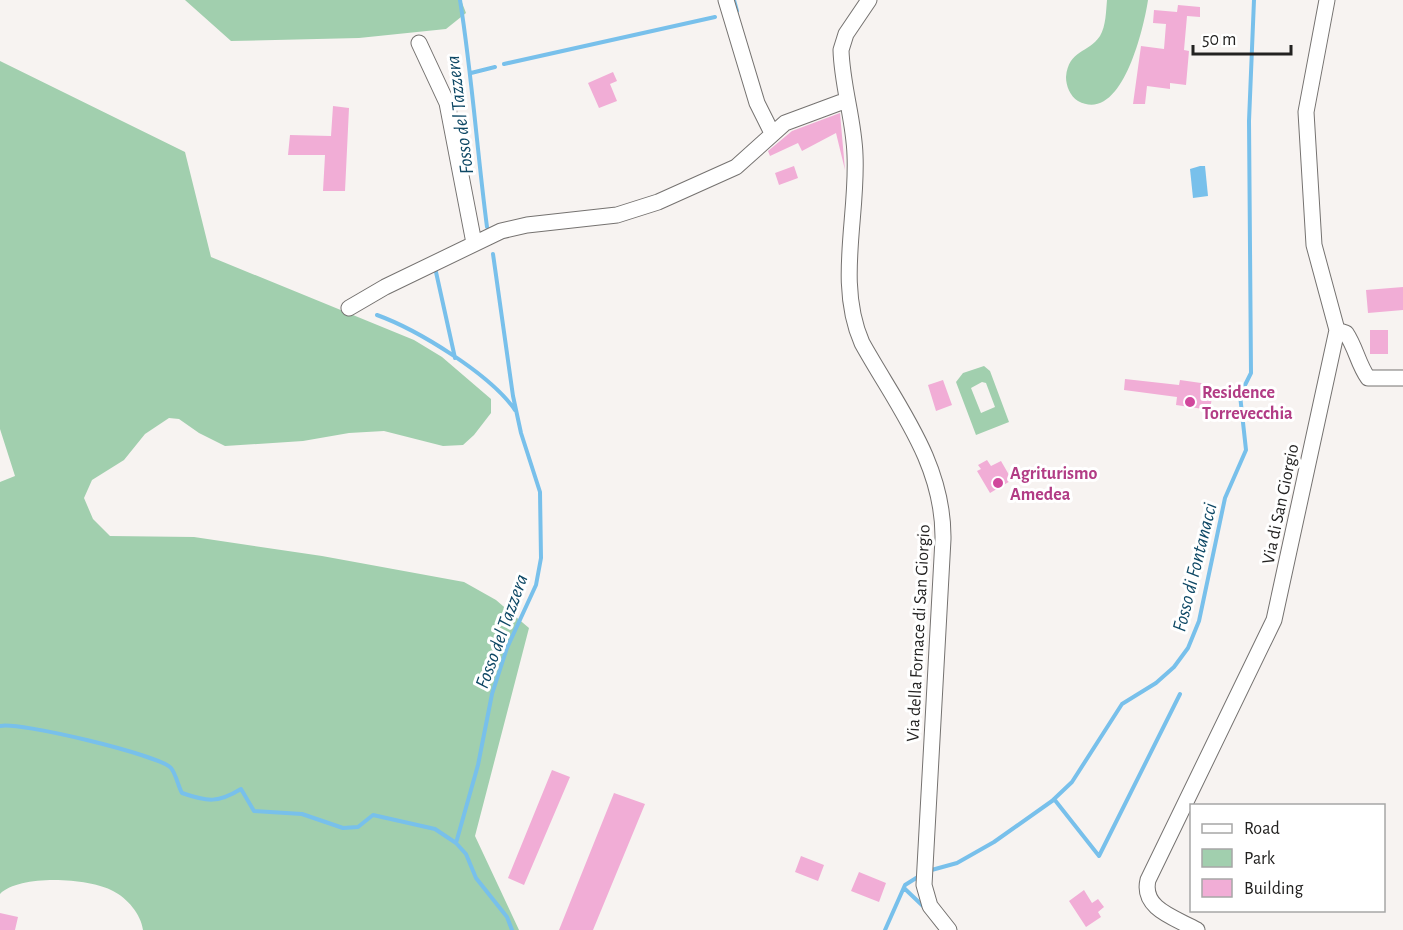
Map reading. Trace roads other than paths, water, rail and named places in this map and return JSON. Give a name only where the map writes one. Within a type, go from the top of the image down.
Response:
[{"type":"street","points":[[726,0],[757,102],[772,133]]},
{"type":"street","name":"Via della Fornace di San Giorgio","points":[[869,0],[842,45],[855,157],[850,297],[855,326],[862,344],[925,454],[942,506],[943,539],[924,885],[930,906],[950,930]]},
{"type":"street","name":"Via di San Giorgio","points":[[1197,930],[1152,904],[1147,896],[1148,880],[1274,620],[1338,330],[1314,245],[1306,112],[1326,0]]},
{"type":"street","points":[[419,43],[447,103],[474,243]]},
{"type":"street","points":[[349,308],[385,287],[474,243],[514,227],[617,215],[647,207],[732,170],[772,133],[796,117],[848,100]]},
{"type":"street","points":[[1338,330],[1347,333],[1355,346],[1361,368],[1368,378],[1403,378]]},
{"type":"water","points":[[1205,166],[1208,196],[1193,198],[1190,169]]},
{"type":"waterway","name":"Fosso del Tazzera","points":[[460,0],[487,227]]},
{"type":"waterway","points":[[734,0],[737,11]]},
{"type":"waterway","name":"Fosso di Fontanacci","points":[[928,871],[957,863],[994,842],[1052,801],[1072,782],[1122,704],[1156,683],[1174,667],[1188,648],[1199,621],[1225,498],[1246,450],[1240,395],[1251,373],[1249,121],[1254,0]]},
{"type":"waterway","points":[[504,64],[715,17]]},
{"type":"waterway","points":[[471,73],[495,67]]},
{"type":"waterway","name":"Fosso del Tazzera","points":[[456,843],[478,765],[492,694],[507,648],[536,585],[541,558],[540,492],[521,433],[513,396],[493,254]]},
{"type":"waterway","points":[[436,272],[455,358]]},
{"type":"waterway","points":[[377,315],[432,342],[471,368],[504,396],[515,410]]},
{"type":"waterway","points":[[1054,799],[1099,856],[1180,694]]},
{"type":"waterway","points":[[0,726],[59,734],[142,755],[171,768],[182,793],[199,798],[219,799],[241,789],[254,811],[302,814],[343,828],[358,827],[373,815],[435,829],[456,843],[466,854],[476,878],[507,917],[512,930]]},
{"type":"waterway","name":"Fosso di Fontanacci","points":[[885,930],[905,885],[921,875]]},
{"type":"waterway","points":[[904,888],[925,908]]},
{"type":"place","name":"Residence Torrevecchia","points":[[1190,402]]},
{"type":"place","name":"Agriturismo Amedea","points":[[998,483]]}]
